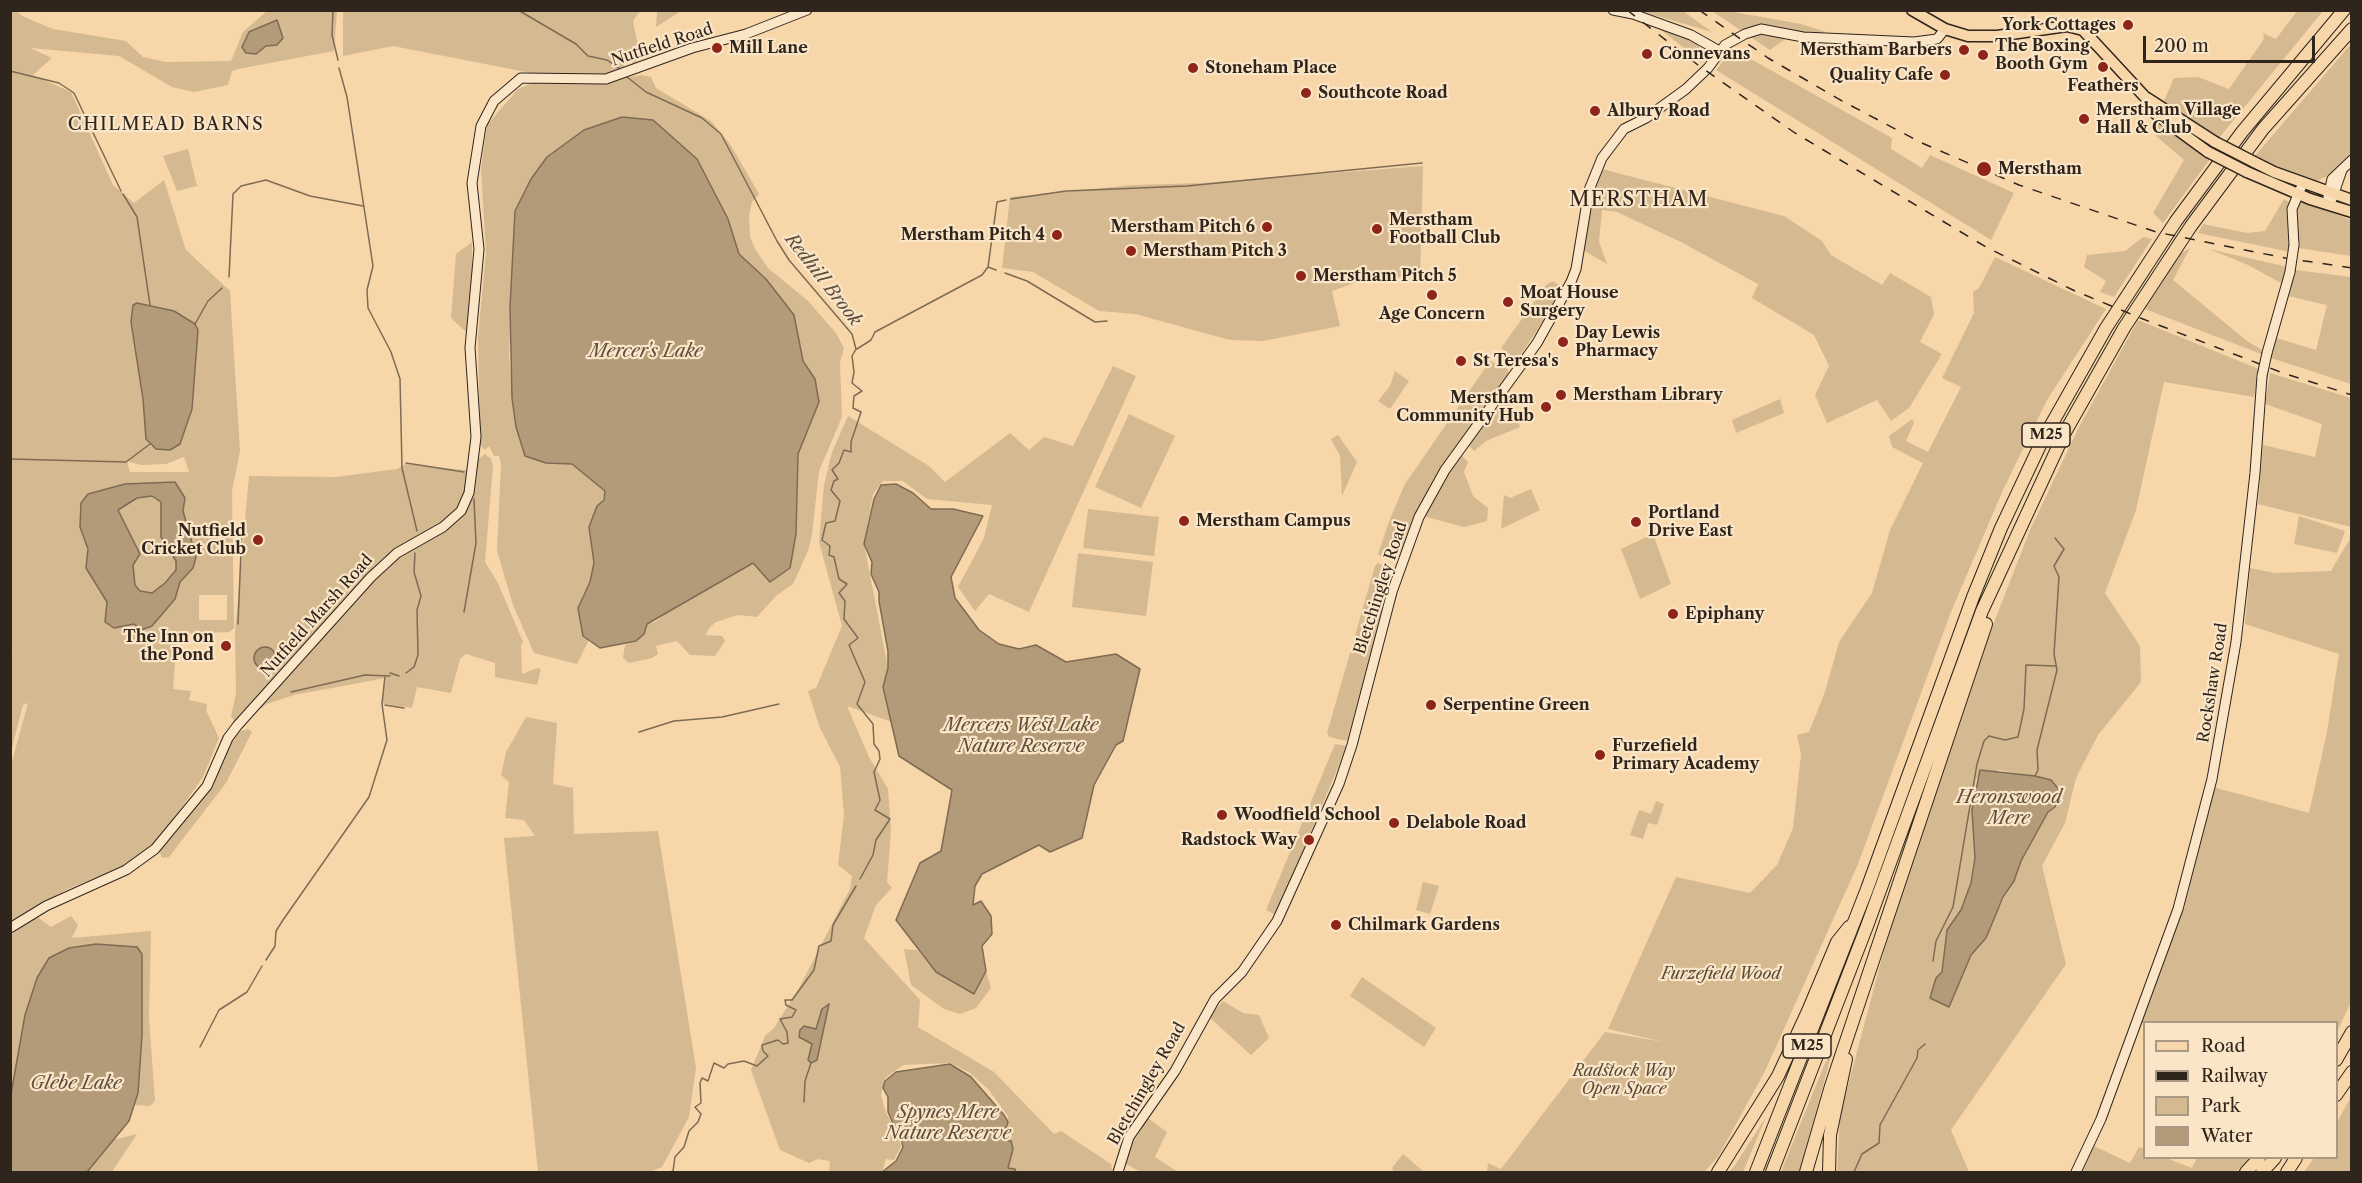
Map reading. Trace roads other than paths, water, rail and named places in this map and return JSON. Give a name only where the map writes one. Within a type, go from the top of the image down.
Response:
[{"type":"highway","name":"M25","points":[[1756,1173],[1855,919],[1994,545],[2061,405],[2126,295],[2194,195],[2242,132],[2344,10]]},
{"type":"highway","name":"M25","points":[[1772,1173],[1851,971],[1978,620],[2006,553],[2084,398],[2157,275],[2252,144],[2352,29]]},
{"type":"highway","points":[[1806,1173],[1815,1134],[1997,592],[2006,553]]},
{"type":"highway","points":[[1718,1173],[1778,1076],[1837,942],[1855,919]]},
{"type":"highway","points":[[2338,1058],[2352,1032]]},
{"type":"highway","points":[[1829,1173],[1830,1135],[1846,1064],[1847,1037]]},
{"type":"highway","points":[[2338,1093],[2352,1072]]},
{"type":"highway","points":[[2246,1173],[2258,1159]]},
{"type":"highway","points":[[2262,1173],[2274,1159]]},
{"type":"main road","points":[[1912,10],[1945,30],[1976,37],[2060,26],[2078,27],[2090,35],[2123,75],[2146,98],[2215,142],[2253,162],[2352,200]]},
{"type":"main road","points":[[2146,98],[2156,114],[2208,152],[2297,194],[2352,212]]},
{"type":"street","name":"Nutfield Road","points":[[521,78],[606,79],[684,51],[746,34],[807,10]]},
{"type":"street","points":[[1613,10],[1633,14],[1681,31],[1721,51]]},
{"type":"street","name":"Bletchingley Road","points":[[1118,1173],[1130,1137],[1175,1071],[1215,999],[1242,972],[1277,921],[1339,784],[1352,745],[1392,592],[1419,517],[1444,470],[1538,343],[1571,282],[1576,269],[1588,190],[1602,158],[1624,129],[1646,118],[1686,89],[1732,40],[1761,29],[1803,37],[1914,42],[1937,39],[1945,30]]},
{"type":"street","name":"Nutfield Marsh Road","points":[[10,928],[52,903],[126,870],[155,849],[207,786],[228,738],[237,726],[371,577],[397,553],[443,527],[460,511],[472,481],[476,437],[470,348],[479,249],[472,183],[481,126],[494,101],[521,78]]},
{"type":"street","points":[[2308,185],[2332,179],[2352,160]]},
{"type":"street","points":[[2328,204],[2342,170]]},
{"type":"street","points":[[2332,179],[2332,193]]},
{"type":"street","name":"Rockshaw Road","points":[[2076,1173],[2101,1119],[2178,909],[2212,779],[2236,642],[2254,483],[2262,376],[2290,272],[2294,245],[2292,215],[2297,194],[2308,185]]},
{"type":"water","points":[[277,20],[283,38],[277,45],[266,46],[256,54],[246,53],[242,47],[249,32]]},
{"type":"water","name":"Mercer's Lake","points":[[622,117],[653,120],[697,159],[728,219],[739,254],[766,279],[794,315],[803,361],[815,379],[819,402],[798,454],[796,534],[790,568],[770,582],[753,563],[647,624],[644,634],[636,641],[600,648],[583,636],[578,608],[590,582],[594,563],[589,527],[597,506],[604,500],[605,491],[572,464],[546,463],[525,456],[516,427],[512,398],[510,307],[515,211],[531,179],[547,157],[584,130]]},
{"type":"water","points":[[137,303],[174,311],[195,324],[198,330],[192,409],[180,444],[170,450],[156,449],[146,439],[143,399],[131,322],[133,305]]},
{"type":"water","points":[[175,482],[185,498],[183,511],[196,557],[193,568],[180,582],[175,599],[152,626],[141,630],[134,624],[114,628],[105,622],[107,602],[86,568],[88,549],[80,527],[81,503],[88,494],[125,484]],"holes":[[[152,496],[161,502],[161,537],[176,561],[176,570],[152,593],[140,591],[135,585],[133,565],[140,554],[118,510],[137,498]]]},
{"type":"water","name":"Mercers West Lake Nature Reserve","points":[[896,484],[913,493],[931,509],[953,509],[983,516],[951,577],[955,598],[979,630],[999,644],[1019,649],[1036,645],[1066,662],[1116,654],[1140,669],[1123,741],[1116,745],[1094,785],[1082,838],[1050,852],[1039,845],[982,874],[975,886],[973,905],[981,901],[991,916],[992,934],[982,946],[986,971],[974,994],[936,972],[896,920],[920,863],[941,851],[952,790],[899,756],[883,687],[888,668],[888,651],[879,592],[871,574],[872,562],[864,544],[874,499],[881,485]]},
{"type":"water","points":[[261,647],[269,647],[276,654],[276,662],[269,669],[261,669],[254,662],[254,654]]},
{"type":"water","name":"Heronswood Mere","points":[[1980,770],[2051,780],[2060,791],[2055,807],[2048,812],[2021,861],[2014,881],[2003,897],[1986,938],[1971,955],[1949,1007],[1930,998],[1936,978],[1942,972],[1947,930],[1961,910],[1971,883],[1975,858],[1972,810]]},
{"type":"water","name":"Glebe Lake","points":[[96,944],[137,947],[142,954],[142,1035],[138,1093],[129,1121],[87,1172],[11,1172],[11,1094],[25,1015],[37,978],[49,958],[69,948]]},
{"type":"water","points":[[829,1004],[817,1060],[811,1063],[808,1060],[812,1044],[799,1037],[800,1030],[804,1026],[816,1029],[822,1009]]},
{"type":"water","name":"Spynes Mere Nature Reserve","points":[[950,1064],[971,1077],[1004,1115],[1008,1122],[1002,1139],[1011,1141],[1013,1149],[1008,1168],[1015,1169],[1016,1172],[882,1172],[896,1161],[903,1147],[900,1133],[895,1128],[888,1112],[888,1097],[883,1088],[885,1081],[896,1072]]},
{"type":"waterway","points":[[333,10],[332,35],[338,60]]},
{"type":"waterway","name":"Redhill Brook","points":[[518,10],[576,44],[588,56],[607,60],[620,69]]},
{"type":"waterway","points":[[339,68],[347,97],[373,266],[367,290],[368,308],[391,352],[400,379],[402,468],[417,531]]},
{"type":"waterway","points":[[10,71],[59,83],[74,93],[121,191]]},
{"type":"waterway","name":"Redhill Brook","points":[[627,77],[646,92],[702,118],[721,134],[789,260],[852,334],[856,349],[852,356],[854,372],[852,383],[862,391],[854,396],[853,408],[861,412],[851,442],[851,452],[844,450],[839,463],[832,470],[838,479],[834,481],[831,490],[840,501],[835,521],[826,523],[822,540],[830,546],[829,555],[834,557],[839,579],[847,584],[839,593],[845,601],[844,619],[858,638],[849,645],[865,682],[857,704],[873,724],[874,744],[879,751],[880,759],[874,772],[880,800],[875,810],[890,819],[876,840],[873,855],[860,879]]},
{"type":"waterway","points":[[1011,199],[1066,191],[1187,186],[1422,163]]},
{"type":"waterway","points":[[229,277],[233,194],[241,186],[266,180],[310,196],[363,206]]},
{"type":"waterway","points":[[123,194],[137,217],[150,305]]},
{"type":"waterway","points":[[857,349],[871,340],[875,332],[982,275],[988,267],[997,202],[1006,200]]},
{"type":"waterway","points":[[988,267],[996,270]]},
{"type":"waterway","points":[[1005,273],[1027,281],[1095,322],[1107,321]]},
{"type":"waterway","points":[[195,324],[208,301],[222,288]]},
{"type":"waterway","points":[[10,459],[126,462],[150,444]]},
{"type":"waterway","points":[[406,463],[464,472]]},
{"type":"waterway","points":[[464,612],[476,543],[474,499]]},
{"type":"waterway","points":[[238,624],[242,527]]},
{"type":"waterway","points":[[2035,776],[2038,770],[2037,750],[2057,670],[2054,654],[2059,577],[2054,566],[2064,549],[2055,538]]},
{"type":"waterway","points":[[406,673],[414,667],[418,655],[417,610],[421,596],[414,572],[415,553]]},
{"type":"waterway","points":[[1933,961],[1936,941],[1953,907],[1977,764],[1984,741],[1989,736],[2005,740],[2018,737],[2024,709],[2026,665],[2056,666]]},
{"type":"waterway","points":[[390,673],[399,676]]},
{"type":"waterway","points":[[291,692],[365,675],[390,676]]},
{"type":"waterway","points":[[266,960],[275,946],[276,931],[369,797],[387,740],[382,704],[385,676]]},
{"type":"waterway","points":[[639,732],[674,721],[722,717],[779,704]]},
{"type":"waterway","points":[[385,705],[404,708]]},
{"type":"waterway","name":"Redhill Brook","points":[[670,1172],[673,1171],[675,1157],[684,1147],[689,1131],[698,1122],[701,1114],[695,1107],[701,1103],[700,1083],[702,1078],[708,1081],[714,1063],[724,1068],[728,1064],[744,1061],[757,1066],[768,1056],[763,1051],[762,1045],[778,1040],[783,1044],[788,1043],[787,1032],[780,1019],[792,1017],[796,1010],[786,1005],[785,1000],[792,1000],[814,970],[819,946],[831,941],[833,925],[856,886]]},
{"type":"waterway","points":[[200,1047],[219,1010],[247,992],[262,966]]},
{"type":"waterway","points":[[1854,1172],[1862,1154],[1879,1143],[1880,1125],[1917,1058],[1918,1050],[1925,1044]]},
{"type":"waterway","points":[[804,1102],[805,1081],[811,1063]]},
{"type":"railway","points":[[1627,10],[1698,65],[1795,133],[1986,247],[2075,291],[2143,319],[2283,373],[2352,395]]},
{"type":"railway","points":[[1699,10],[1768,58],[1844,102],[1922,143],[2019,185],[2156,232],[2285,258],[2352,268]]},
{"type":"place","name":"York Cottages","points":[[2128,25]]},
{"type":"place","name":"Mill Lane","points":[[717,48]]},
{"type":"place","name":"Merstham Barbers","points":[[1964,50]]},
{"type":"place","name":"Connevans","points":[[1647,54]]},
{"type":"place","name":"The Boxing Booth Gym","points":[[1983,55]]},
{"type":"place","name":"Feathers","points":[[2103,67]]},
{"type":"place","name":"Stoneham Place","points":[[1193,68]]},
{"type":"place","name":"Quality Cafe","points":[[1945,75]]},
{"type":"place","name":"Southcote Road","points":[[1306,93]]},
{"type":"place","name":"Albury Road","points":[[1595,111]]},
{"type":"place","name":"Merstham Village Hall & Club","points":[[2084,119]]},
{"type":"place","name":"Merstham","points":[[1984,169]]},
{"type":"place","name":"Merstham Pitch 6","points":[[1267,227]]},
{"type":"place","name":"Merstham Football Club","points":[[1377,229]]},
{"type":"place","name":"Merstham Pitch 4","points":[[1057,235]]},
{"type":"place","name":"Merstham Pitch 3","points":[[1131,251]]},
{"type":"place","name":"Merstham Pitch 5","points":[[1301,276]]},
{"type":"place","name":"Age Concern","points":[[1432,295]]},
{"type":"place","name":"Moat House Surgery","points":[[1508,302]]},
{"type":"place","name":"Day Lewis Pharmacy","points":[[1563,342]]},
{"type":"place","name":"St Teresa's","points":[[1461,361]]},
{"type":"place","name":"Merstham Library","points":[[1561,395]]},
{"type":"place","name":"Merstham Community Hub","points":[[1546,407]]},
{"type":"place","name":"Merstham Campus","points":[[1184,521]]},
{"type":"place","name":"Portland Drive East","points":[[1636,522]]},
{"type":"place","name":"Nutfield Cricket Club","points":[[258,540]]},
{"type":"place","name":"Epiphany","points":[[1673,614]]},
{"type":"place","name":"The Inn on the Pond","points":[[226,646]]},
{"type":"place","name":"Serpentine Green","points":[[1431,705]]},
{"type":"place","name":"Furzefield Primary Academy","points":[[1600,755]]},
{"type":"place","name":"Woodfield School","points":[[1222,815]]},
{"type":"place","name":"Delabole Road","points":[[1394,823]]},
{"type":"place","name":"Radstock Way","points":[[1309,840]]},
{"type":"place","name":"Chilmark Gardens","points":[[1336,925]]},
{"type":"district","name":"CHILMEAD BARNS","points":[[166,125]]},
{"type":"district","name":"MERSTHAM","points":[[1639,200]]},
{"type":"park label","name":"Furzefield Wood","points":[[1721,974]]},
{"type":"park label","name":"Radstock Way Open Space","points":[[1624,1080]]}]
